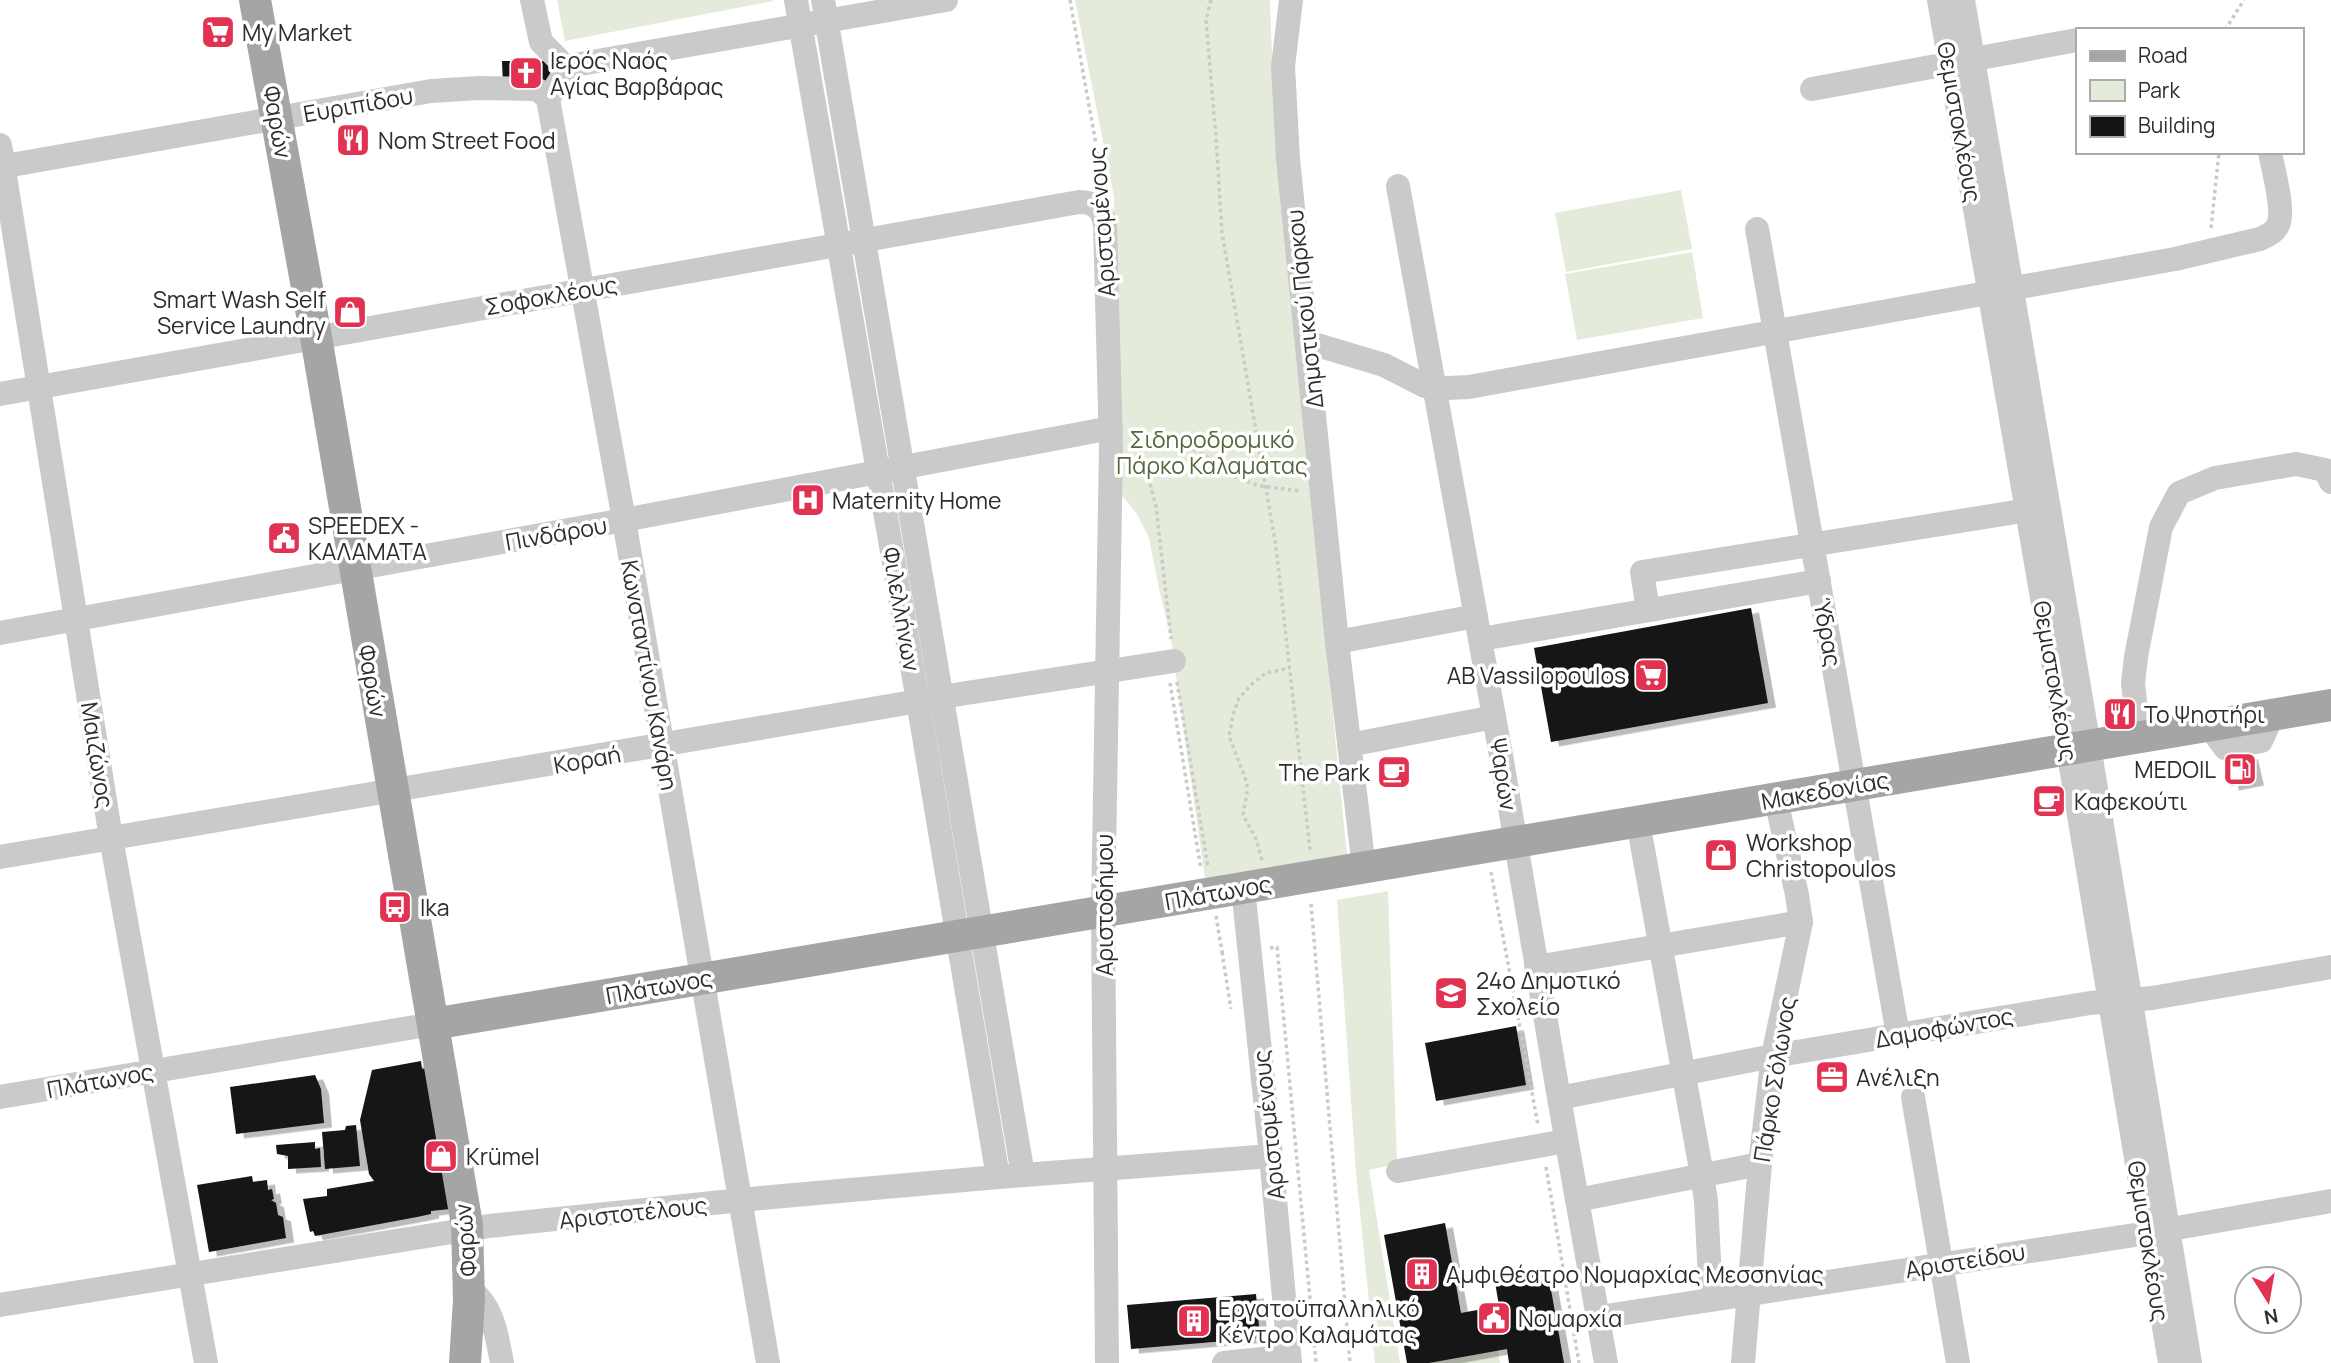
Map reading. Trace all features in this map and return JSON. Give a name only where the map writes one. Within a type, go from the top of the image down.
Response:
[{"type":"main road","name":"Φαρών","points":[[255,0],[316,337],[468,1230],[469,1289],[465,1363]]},
{"type":"main road","name":"Μακεδονίας","points":[[1312,870],[1364,868],[2331,705]]},
{"type":"main road","name":"Πλάτωνος","points":[[433,1024],[1103,912],[1206,881],[1255,886],[1312,870]]},
{"type":"street","points":[[533,0],[540,40],[563,67],[562,77],[548,99]]},
{"type":"street","name":"Φιλελλήνων","points":[[796,0],[879,472],[930,699],[970,934],[1023,1175]]},
{"type":"street","points":[[563,67],[800,26],[824,10],[946,0]]},
{"type":"street","name":"Δημοτικού Πάρκου","points":[[1290,0],[1283,84],[1291,194],[1336,642],[1364,868]]},
{"type":"street","name":"Θεμιστοκλέους","points":[[1939,0],[1962,61]]},
{"type":"street","name":"Θεμιστοκλέους","points":[[1963,0],[1962,61],[2158,1231],[2170,1363]]},
{"type":"street","name":"Φιλελλήνων","points":[[824,10],[904,467],[930,699]]},
{"type":"street","points":[[1812,89],[2076,40]]},
{"type":"street","name":"Ευριπίδου","points":[[1,159],[277,118],[431,91],[533,89],[543,93],[548,99]]},
{"type":"street","name":"Κωνσταντίνου Κανάρη","points":[[548,99],[624,520],[768,1363]]},
{"type":"street","points":[[1307,342],[1373,362],[1434,388],[1469,387],[2213,251],[2260,239],[2272,233],[2279,223],[2280,209],[2270,154]]},
{"type":"street","name":"Μαιζώνος","points":[[1,159],[111,838],[206,1363]]},
{"type":"street","name":"Ψαρών","points":[[1398,186],[1479,627],[1559,1098],[1554,1143],[1577,1200],[1606,1363]]},
{"type":"street","name":"Σοφοκλέους","points":[[0,394],[1079,202],[1091,203],[1101,210]]},
{"type":"street","name":"Αριστομένους","points":[[1101,210],[1105,224],[1118,433]]},
{"type":"street","name":"Ύδρας","points":[[1757,229],[1898,1035]]},
{"type":"street","name":"Πινδάρου","points":[[0,633],[904,467],[1118,433]]},
{"type":"street","name":"Αριστοδήμου","points":[[1107,1363],[1103,912],[1107,672],[1118,433]]},
{"type":"street","points":[[2139,737],[2133,683],[2136,657],[2161,527],[2179,493],[2216,478],[2296,464],[2325,470],[2331,482]]},
{"type":"street","points":[[1648,610],[1642,572],[2038,508]]},
{"type":"street","points":[[1336,642],[1648,610],[1819,581]]},
{"type":"street","name":"Κοραή","points":[[0,857],[930,699],[1107,672],[1171,669]]},
{"type":"street","points":[[1349,745],[1494,718]]},
{"type":"street","name":"Πάρκο Σόλωνος","points":[[1742,1363],[1773,1056],[1801,922],[1776,799]]},
{"type":"street","points":[[1638,822],[1706,1201],[1711,1299]]},
{"type":"street","name":"Αριστομένους","points":[[1255,886],[1251,949],[1289,1360]]},
{"type":"street","points":[[1536,967],[1801,922]]},
{"type":"street","name":"Φιλελλήνων","points":[[970,934],[998,1177]]},
{"type":"street","name":"Δαμοφώντος","points":[[1559,1098],[1773,1056],[2120,1000],[2152,998],[2331,967]]},
{"type":"street","name":"Πλάτωνος","points":[[0,1097],[433,1024]]},
{"type":"street","points":[[1913,1097],[1958,1363]]},
{"type":"street","points":[[1398,1171],[1554,1143]]},
{"type":"street","name":"Αριστοτέλους","points":[[0,1306],[468,1230],[998,1177],[1271,1156]]},
{"type":"street","points":[[1577,1200],[1760,1164]]},
{"type":"street","name":"Αριστείδου","points":[[1599,1317],[2158,1231],[2331,1201]]},
{"type":"street","name":"Θεμιστοκλέους","points":[[2158,1231],[2190,1363]]},
{"type":"street","points":[[469,1289],[482,1299],[486,1306],[502,1363]]},
{"type":"street","points":[[1224,1363],[1289,1360]]},
{"type":"path","name":"Αριστομένους","points":[[1070,0],[1103,180],[1101,210]]},
{"type":"path","points":[[1211,0],[1206,20],[1222,233],[1268,488],[1290,667],[1312,870],[1350,1363]]},
{"type":"path","points":[[2226,28],[2244,0]]},
{"type":"path","points":[[2213,251],[2211,225],[2219,154]]},
{"type":"path","points":[[1118,433],[1139,444],[1186,446],[1250,484],[1322,492]]},
{"type":"path","points":[[1118,433],[1139,444],[1156,506],[1171,669],[1206,881],[1222,952],[1277,947],[1316,1363]]},
{"type":"path","points":[[1255,886],[1256,839],[1243,815],[1247,783],[1229,736],[1240,698],[1252,684],[1266,673],[1290,667]]},
{"type":"path","points":[[1171,669],[1206,881]]},
{"type":"path","points":[[1491,872],[1554,1143],[1579,1363]]},
{"type":"green space","points":[[557,0],[773,0],[773,1],[565,41]]},
{"type":"green space","name":"Σιδηροδρομικό Πάρκο Καλαμάτας","points":[[1075,0],[1270,0],[1278,138],[1347,854],[1205,878],[1170,633],[1149,538],[1137,514],[1113,485],[1114,197]]},
{"type":"green space","points":[[1681,190],[1692,249],[1566,272],[1555,213]]},
{"type":"green space","points":[[1692,252],[1703,318],[1577,340],[1565,274]]},
{"type":"green space","points":[[1388,891],[1397,1164],[1369,1170],[1400,1363],[1375,1363],[1356,1172],[1337,900]]},
{"type":"green space","points":[[1498,1350],[1500,1363],[1429,1363]]},
{"type":"building","name":"Ιερός Ναός Αγίας Βαρβάρας","points":[[502,61],[550,61],[550,85],[503,86]]},
{"type":"building","name":"AB Vassilopoulos","points":[[1751,608],[1768,703],[1551,742],[1534,648]]},
{"type":"building","points":[[2250,755],[2256,781],[2231,786],[2225,760]]},
{"type":"building","points":[[1516,1026],[1526,1085],[1436,1101],[1425,1043]]},
{"type":"building","points":[[421,1061],[422,1069],[429,1068],[450,1209],[315,1236],[313,1231],[310,1232],[303,1199],[327,1196],[327,1189],[374,1181],[369,1174],[360,1120],[372,1070]]},
{"type":"building","points":[[315,1075],[321,1089],[324,1123],[236,1134],[230,1087]]},
{"type":"building","points":[[356,1125],[360,1166],[325,1169],[322,1132],[345,1130],[346,1126]]},
{"type":"building","points":[[315,1142],[315,1149],[320,1148],[321,1167],[288,1169],[288,1156],[277,1154],[276,1145]]},
{"type":"building","points":[[252,1176],[253,1182],[267,1180],[268,1190],[272,1189],[274,1199],[271,1200],[276,1203],[278,1215],[283,1217],[286,1238],[209,1252],[197,1185]]},
{"type":"building","name":"Νομαρχία","points":[[1445,1223],[1461,1313],[1499,1306],[1494,1276],[1547,1267],[1564,1363],[1509,1363],[1507,1349],[1429,1363],[1407,1363],[1384,1235]]},
{"type":"building","name":"Εργατοϋπαλληλικό Κέντρο Καλαμάτας","points":[[1256,1294],[1260,1338],[1131,1349],[1127,1305]]},
{"type":"place","name":"My Market","points":[[218,32]]},
{"type":"place","name":"Ιερός Ναός Αγίας Βαρβάρας","points":[[526,73]]},
{"type":"place","name":"Nom Street Food","points":[[353,140]]},
{"type":"place","name":"Smart Wash Self Service Laundry","points":[[350,312]]},
{"type":"place","name":"Maternity Home","points":[[808,500]]},
{"type":"place","name":"SPEEDEX - ΚΑΛΑΜΑΤΑ","points":[[284,538]]},
{"type":"place","name":"AB Vassilopoulos","points":[[1651,675]]},
{"type":"place","name":"Το Ψηστήρι","points":[[2120,714]]},
{"type":"place","name":"MEDOIL","points":[[2240,769]]},
{"type":"place","name":"The Park","points":[[1394,772]]},
{"type":"place","name":"Καφεκούτι","points":[[2049,801]]},
{"type":"place","name":"Workshop Christopoulos","points":[[1721,855]]},
{"type":"place","name":"Ika","points":[[395,907]]},
{"type":"place","name":"24ο Δημοτικό Σχολείο","points":[[1451,993]]},
{"type":"place","name":"Ανέλιξη","points":[[1832,1077]]},
{"type":"place","name":"Krümel","points":[[441,1156]]},
{"type":"place","name":"Αμφιθέατρο Νομαρχίας Μεσσηνίας","points":[[1422,1274]]},
{"type":"place","name":"Νομαρχία","points":[[1494,1318]]},
{"type":"place","name":"Εργατοϋπαλληλικό Κέντρο Καλαμάτας","points":[[1194,1321]]}]
